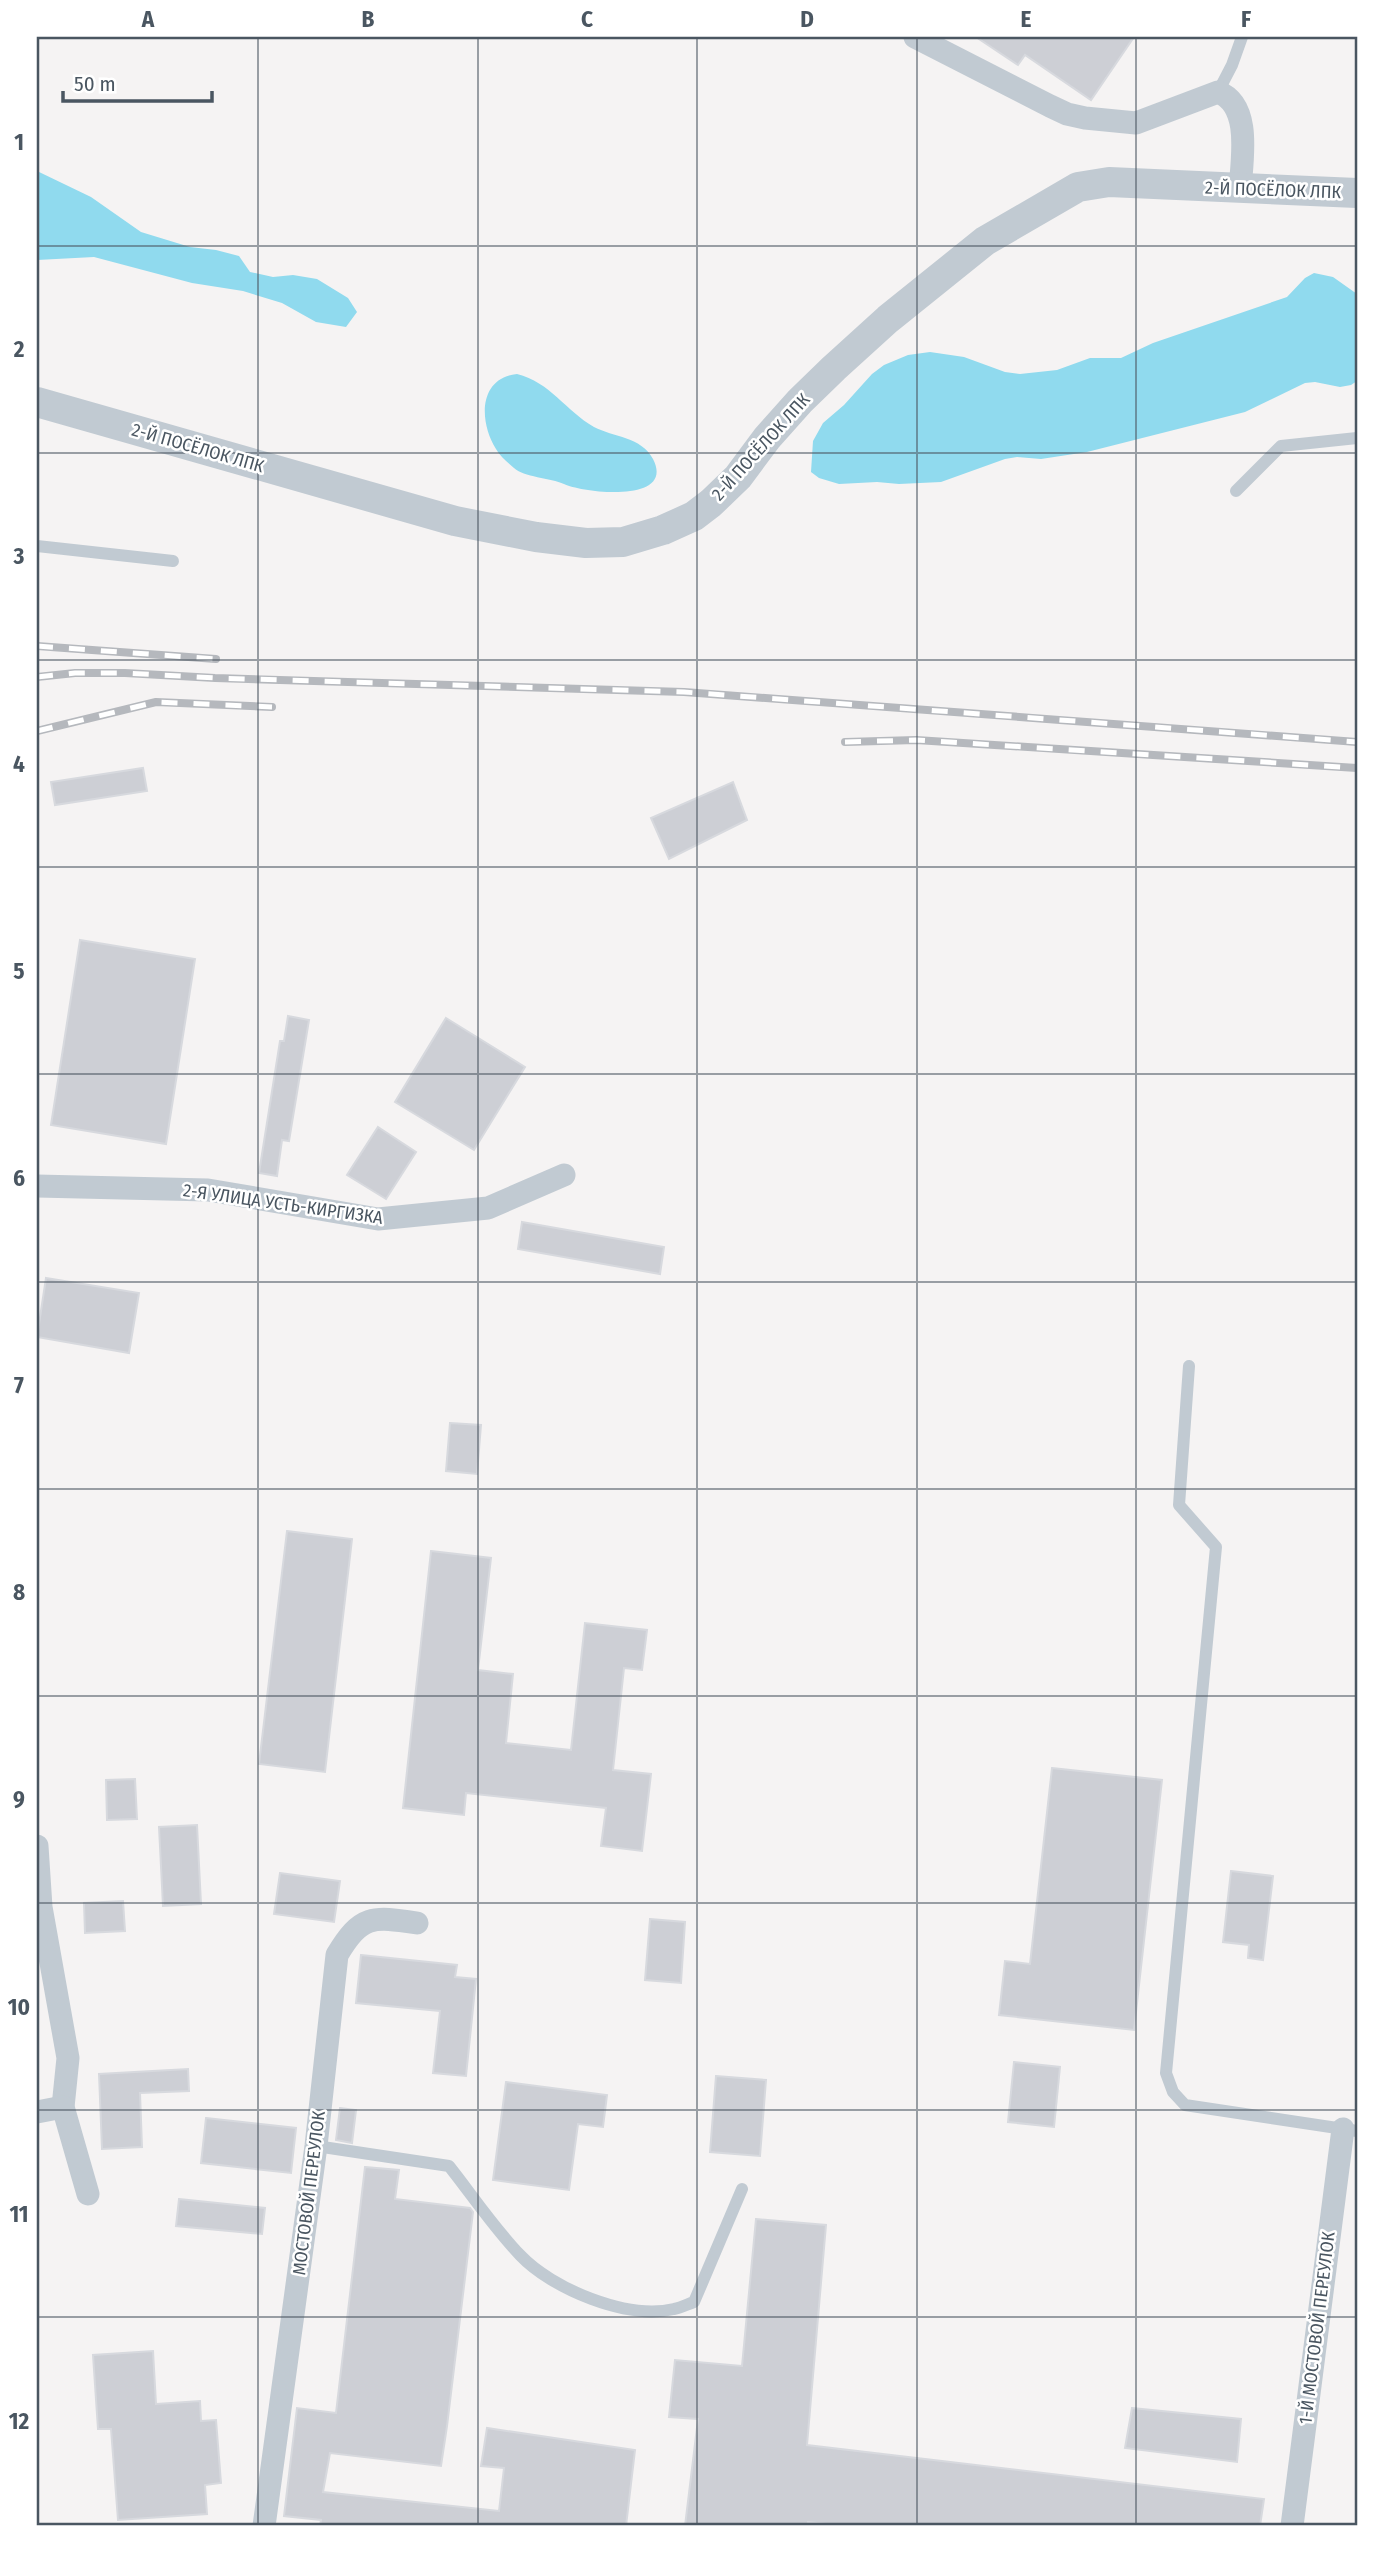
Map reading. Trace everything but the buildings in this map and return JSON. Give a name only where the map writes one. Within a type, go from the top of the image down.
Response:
[{"type":"street","points":[[915,37],[1050,106],[1085,118],[1136,123],[1219,92],[1232,100],[1240,112],[1240,189]]},
{"type":"street","name":"2-Й ПОСЁЛОК ЛПК","points":[[37,402],[455,521],[536,537],[586,543],[623,542],[663,530],[694,516],[711,503],[738,477],[767,438],[800,401],[888,318],[985,241],[1047,202],[1078,187],[1109,182],[1357,193]]},
{"type":"street","name":"2-Я УЛИЦА УСТЬ-КИРГИЗКА","points":[[37,1186],[208,1190],[378,1219],[488,1208],[564,1175]]},
{"type":"street","points":[[37,1846],[41,1907],[68,2058],[63,2107],[88,2194]]},
{"type":"street","name":"МОСТОВОЙ ПЕРЕУЛОК","points":[[264,2526],[316,2146],[337,1955],[350,1933],[367,1920],[393,1919],[417,1923]]},
{"type":"street","points":[[37,2112],[63,2107]]},
{"type":"street","name":"1-Й МОСТОВОЙ ПЕРЕУЛОК","points":[[1292,2526],[1350,2130]]},
{"type":"lane","points":[[1219,92],[1242,37]]},
{"type":"lane","points":[[1236,491],[1282,446],[1357,438]]},
{"type":"lane","points":[[37,546],[173,561]]},
{"type":"lane","points":[[1189,1366],[1179,1505],[1216,1547],[1166,2073],[1173,2092],[1185,2105],[1350,2130]]},
{"type":"lane","points":[[316,2146],[449,2166],[520,2256],[551,2280],[584,2297],[615,2306],[647,2310],[672,2310],[694,2302],[742,2189]]},
{"type":"water","points":[[37,171],[91,197],[141,232],[190,247],[239,256],[250,272],[273,277],[293,275],[317,279],[348,298],[357,312],[346,327],[316,322],[282,303],[243,291],[192,283],[94,257],[37,260]]},
{"type":"water","points":[[1314,273],[1333,277],[1357,294],[1357,381],[1351,385],[1340,387],[1315,382],[1305,383],[1245,412],[1087,452],[1041,459],[1005,459],[941,482],[839,484],[819,478],[811,472],[813,441],[823,423],[844,405],[872,374],[884,365],[908,355],[930,352],[964,357],[1005,372],[1020,374],[1057,370],[1090,358],[1121,358],[1153,343],[1287,297],[1305,278]]},
{"type":"water","points":[[517,374],[539,383],[594,427],[642,446],[653,459],[657,473],[651,483],[640,489],[607,492],[574,487],[514,468],[502,457],[490,438],[485,414],[489,392],[495,384],[504,377]]},
{"type":"railway","points":[[37,646],[216,659]]},
{"type":"railway","points":[[37,677],[75,673],[125,673],[684,692],[1357,742]]},
{"type":"railway","points":[[37,731],[156,702],[272,707]]},
{"type":"railway","points":[[845,742],[916,740],[1357,768]]}]
